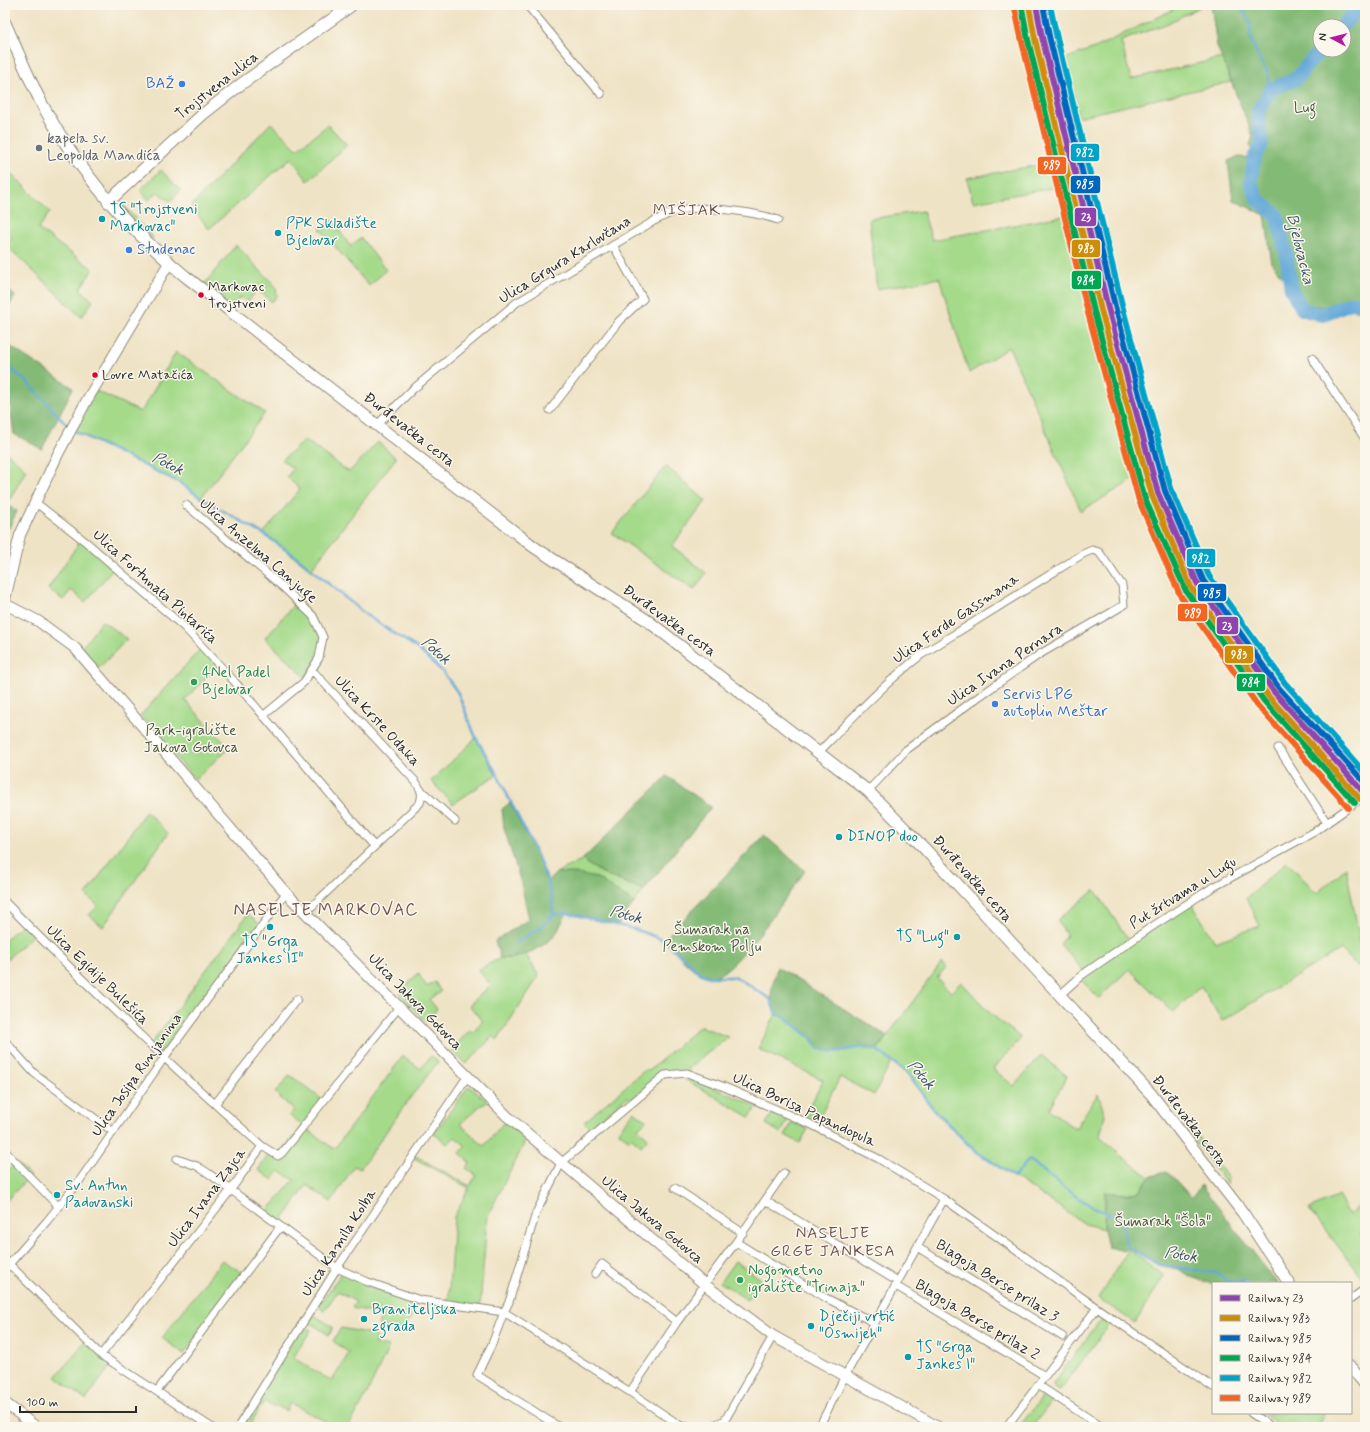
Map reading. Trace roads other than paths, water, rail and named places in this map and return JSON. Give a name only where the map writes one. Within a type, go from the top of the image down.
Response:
[{"type":"main road","name":"Trojstvena ulica","points":[[108,202],[202,115],[240,85],[352,5]]},
{"type":"main road","name":"Đurđevačka cesta","points":[[5,23],[43,105],[94,184],[135,232],[170,263],[534,547],[648,622],[868,791],[921,845],[1151,1094],[1243,1213],[1289,1282]]},
{"type":"main road","points":[[94,184],[112,188],[127,184]]},
{"type":"main road","points":[[1352,1368],[1365,1384]]},
{"type":"street","points":[[527,5],[602,94]]},
{"type":"street","name":"Ulica Grgura Karlovčana","points":[[378,424],[412,390],[516,303],[654,221],[677,211],[701,209],[734,211],[767,216],[778,220]]},
{"type":"street","points":[[550,410],[619,320],[643,299],[613,245]]},
{"type":"street","points":[[5,599],[20,535],[58,454],[84,406],[170,263]]},
{"type":"street","points":[[1312,358],[1365,439]]},
{"type":"street","name":"Ulica Fortunata Pintarića","points":[[35,502],[86,542],[184,627],[263,716],[374,846]]},
{"type":"street","name":"Ulica Anzelma Canjuge","points":[[186,505],[284,588],[313,616],[323,637],[319,658],[312,670]]},
{"type":"street","name":"Ulica Ivana Pernara","points":[[868,791],[906,750],[977,698],[1040,654],[1124,605],[1122,585],[1099,552],[1092,550],[1083,554]]},
{"type":"street","name":"Ulica Ferde Gassmana","points":[[819,752],[868,702],[902,670],[921,655],[1083,554]]},
{"type":"street","name":"Ulica Jakova Gotovca","points":[[5,604],[38,621],[75,648],[286,893],[507,1116],[704,1284],[774,1336],[935,1426]]},
{"type":"street","points":[[263,716],[304,682],[312,670]]},
{"type":"street","name":"Ulica Krste Odaka","points":[[312,670],[422,790],[455,821]]},
{"type":"street","points":[[1278,748],[1327,823]]},
{"type":"street","points":[[306,912],[420,803],[422,790]]},
{"type":"street","name":"Put žrtvama u Lugu","points":[[1060,995],[1082,975],[1191,902],[1314,832],[1365,796]]},
{"type":"street","name":"Ulica Josipa Runjanina","points":[[6,1264],[59,1207],[80,1180],[112,1131],[164,1058],[286,893]]},
{"type":"street","name":"Ulica Egidije Bulešića","points":[[5,902],[54,952],[164,1058],[262,1146]]},
{"type":"street","points":[[215,1104],[298,999]]},
{"type":"street","name":"Ulica Ivana Zajca","points":[[101,1355],[230,1191],[262,1146],[278,1156],[282,1153],[399,1007]]},
{"type":"street","points":[[5,1041],[34,1072],[112,1131]]},
{"type":"street","name":"Ulica Borisa Papandopula","points":[[561,1163],[665,1075],[687,1073],[727,1088],[815,1126],[879,1159],[944,1199],[1097,1308],[1212,1386]]},
{"type":"street","name":"Ulica Kamila Kolba","points":[[238,1427],[337,1268],[467,1077]]},
{"type":"street","points":[[5,1151],[59,1207]]},
{"type":"street","points":[[177,1159],[197,1166],[337,1268],[368,1282],[420,1300],[504,1312],[681,1426],[691,1427]]},
{"type":"street","points":[[559,1427],[477,1376],[509,1302],[536,1213],[561,1163]]},
{"type":"street","points":[[630,1392],[677,1322],[743,1233],[784,1173]]},
{"type":"street","points":[[674,1188],[743,1233]]},
{"type":"street","points":[[819,1427],[845,1376],[944,1199]]},
{"type":"street","name":"Blagoja Berse prilaz 2","points":[[766,1200],[1045,1376]]},
{"type":"street","points":[[157,1391],[280,1227]]},
{"type":"street","points":[[736,1242],[826,1298],[875,1323]]},
{"type":"street","name":"Blagoja Berse prilaz 3","points":[[917,1247],[1063,1338]]},
{"type":"street","points":[[6,1264],[101,1355],[212,1427]]},
{"type":"street","points":[[595,1274],[602,1264],[677,1322]]},
{"type":"street","points":[[1352,1298],[1365,1289]]},
{"type":"street","points":[[1006,1427],[1097,1308]]},
{"type":"street","points":[[709,1427],[725,1420],[774,1336]]},
{"type":"street","points":[[1038,1385],[1102,1427]]},
{"type":"street","points":[[5,1403],[36,1427]]},
{"type":"street","points":[[1252,1414],[1272,1427]]},
{"type":"waterway","points":[[1240,5],[1250,23],[1250,36],[1258,56],[1267,72],[1271,89]]},
{"type":"waterway","name":"Bjelovacka","points":[[1349,18],[1361,5]]},
{"type":"waterway","name":"Bjelovacka","points":[[1313,58],[1296,79],[1271,89],[1258,112],[1262,144],[1254,158],[1251,182],[1258,200],[1277,215],[1286,253],[1291,289],[1302,309],[1322,315],[1350,303],[1365,303]]},
{"type":"waterway","points":[[5,364],[28,383],[68,426]]},
{"type":"waterway","name":"Potok","points":[[76,432],[180,483],[201,498],[265,535],[298,558],[366,615],[417,648],[443,672],[458,693],[476,738],[497,774],[537,855],[548,882],[552,900],[553,915],[567,913],[634,929],[664,940],[700,973],[709,977],[734,977],[770,999],[776,1014],[784,1017],[811,1038],[818,1048],[834,1052],[864,1047],[877,1050],[908,1074],[934,1110],[974,1150],[1014,1177],[1029,1160],[1085,1202],[1097,1209],[1122,1218],[1125,1240],[1129,1248],[1159,1265],[1216,1273],[1227,1281],[1246,1282]]},
{"type":"waterway","points":[[515,943],[541,927],[553,915]]},
{"type":"rail line","name":"23","points":[[1036,5],[1042,37],[1108,308],[1158,493],[1197,583],[1274,692],[1365,794]]},
{"type":"rail line","name":"985","points":[[1043,5],[1049,36],[1115,306],[1165,491],[1203,580],[1279,688],[1365,783]]},
{"type":"rail line","name":"982","points":[[1050,5],[1122,305],[1171,488],[1209,576],[1285,683],[1365,773]]},
{"type":"rail line","name":"983","points":[[1029,6],[1035,39],[1101,310],[1152,496],[1191,587],[1269,697],[1360,799]]},
{"type":"rail line","name":"984","points":[[1022,8],[1028,40],[1094,311],[1145,499],[1186,591],[1264,701],[1355,803]]},
{"type":"rail line","name":"989","points":[[1015,9],[1088,313],[1139,501],[1180,595],[1258,706],[1349,808]]},
{"type":"place","name":"BAŽ","points":[[182,84]]},
{"type":"place","name":"kapela sv. Leopolda Mandića","points":[[39,148]]},
{"type":"place","name":"TS \"Trojstveni Markovac\"","points":[[102,219]]},
{"type":"place","name":"PPK Skladište Bjelovar","points":[[278,233]]},
{"type":"place","name":"Studenac","points":[[129,250]]},
{"type":"place","name":"Markovac Trojstveni","points":[[201,295]]},
{"type":"place","name":"Lovre Matačića","points":[[95,375]]},
{"type":"place","name":"4Nel Padel Bjelovar","points":[[194,682]]},
{"type":"place","name":"Servis LPG autoplin Meštar","points":[[995,704]]},
{"type":"place","name":"DINOP doo","points":[[839,837]]},
{"type":"place","name":"TS \"Grga Jankes II\"","points":[[270,927]]},
{"type":"place","name":"TS \"Lug\"","points":[[957,937]]},
{"type":"place","name":"Sv. Antun Padovanski","points":[[57,1195]]},
{"type":"place","name":"Nogometno igralište \"Trinaja\"","points":[[740,1280]]},
{"type":"place","name":"Braniteljska zgrada","points":[[364,1319]]},
{"type":"place","name":"Dječiji vrtić \"Osmijeh\"","points":[[811,1326]]},
{"type":"place","name":"TS \"Grga Jankes I\"","points":[[908,1357]]},
{"type":"district","name":"MIŠJAK","points":[[687,210]]},
{"type":"district","name":"NASELJE MARKOVAC","points":[[326,910]]},
{"type":"district","name":"NASELJE GRGE JANKESA","points":[[833,1242]]},
{"type":"park label","name":"Lug","points":[[1305,108]]},
{"type":"park label","name":"Park-igralište Jakova Gotovca","points":[[191,740]]},
{"type":"park label","name":"Šumarak na Pemskom Polju","points":[[712,938]]},
{"type":"park label","name":"Šumarak \"Šola\"","points":[[1163,1222]]}]
